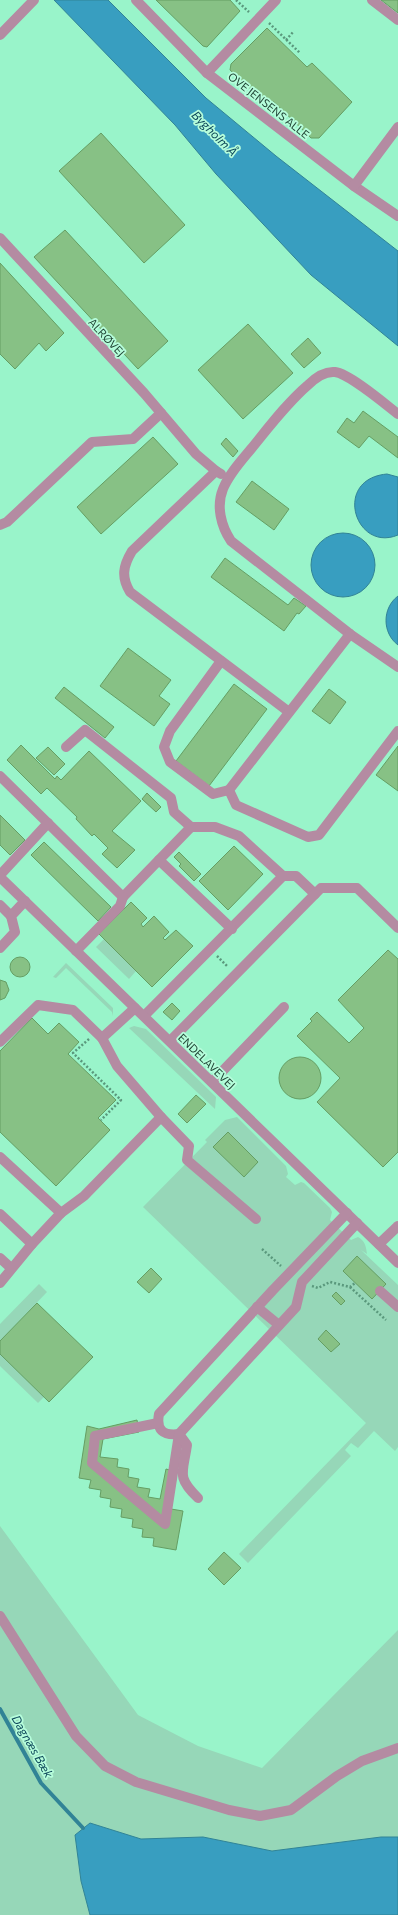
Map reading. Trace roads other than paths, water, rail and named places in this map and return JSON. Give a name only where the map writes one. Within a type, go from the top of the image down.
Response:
[{"type":"street","name":"OVE JENSENS ALLE","points":[[136,0],[207,73],[354,186],[398,216]]},
{"type":"street","points":[[207,73],[276,0]]},
{"type":"street","points":[[372,0],[398,20]]},
{"type":"street","points":[[0,35],[29,2]]},
{"type":"street","points":[[354,186],[398,127]]},
{"type":"street","name":"ALRØVEJ","points":[[0,238],[161,413],[196,454],[216,472]]},
{"type":"street","points":[[398,414],[349,378],[335,372],[323,374],[308,385],[277,418],[229,476],[223,489],[220,503],[222,520],[232,541],[350,634],[398,667]]},
{"type":"street","points":[[0,526],[8,522],[92,442],[133,439],[161,413]]},
{"type":"street","points":[[229,476],[216,472],[132,551],[126,561],[123,575],[130,592],[288,712]]},
{"type":"street","points":[[222,661],[170,732],[164,747],[170,762],[213,794],[229,790],[350,634]]},
{"type":"street","points":[[66,747],[85,730],[171,798],[174,812],[191,827],[215,828],[239,836],[283,876],[296,876],[315,894]]},
{"type":"street","points":[[229,790],[236,805],[308,837],[319,835],[398,731]]},
{"type":"street","points":[[0,776],[123,897]]},
{"type":"street","points":[[0,876],[48,824]]},
{"type":"street","points":[[76,950],[120,906],[123,897],[191,827]]},
{"type":"street","points":[[159,860],[232,929]]},
{"type":"street","name":"ENDELAVEVEJ","points":[[0,876],[398,1263]]},
{"type":"street","points":[[144,1016],[208,954],[283,876]]},
{"type":"street","points":[[170,1041],[321,888],[357,888],[398,928]]},
{"type":"street","points":[[12,916],[25,901]]},
{"type":"street","points":[[0,905],[12,916],[15,932],[0,948]]},
{"type":"street","points":[[0,1042],[38,1005],[73,1010],[99,1036],[117,1066],[160,1117],[188,1146],[187,1160],[256,1219]]},
{"type":"street","points":[[212,1082],[284,1007]]},
{"type":"street","points":[[99,1036],[135,1008]]},
{"type":"street","points":[[0,1283],[11,1268],[61,1213],[84,1196],[160,1117]]},
{"type":"street","points":[[0,1157],[61,1213]]},
{"type":"street","points":[[179,1434],[170,1435],[162,1431],[158,1423],[159,1414],[257,1307],[347,1213]]},
{"type":"street","points":[[0,1214],[32,1244]]},
{"type":"street","points":[[158,1423],[95,1436],[92,1463],[165,1524],[179,1434],[296,1307],[302,1282],[357,1223]]},
{"type":"street","points":[[379,1244],[398,1226]]},
{"type":"street","points":[[0,1258],[11,1268]]},
{"type":"street","points":[[380,1291],[398,1307]]},
{"type":"street","points":[[257,1307],[279,1325]]},
{"type":"street","points":[[179,1434],[187,1445],[182,1478],[185,1486],[198,1498]]},
{"type":"street","points":[[0,1616],[76,1736],[105,1766],[136,1782],[228,1810],[260,1816],[291,1810],[337,1776],[362,1761],[398,1748]]},
{"type":"water","name":"Bygholm Å","points":[[54,0],[108,0],[206,98],[276,156],[398,251],[398,346],[311,275],[216,174],[175,125]]},
{"type":"water","points":[[387,474],[398,477],[398,535],[383,538],[370,534],[361,525],[356,513],[355,500],[359,488],[370,479]]},
{"type":"water","points":[[343,533],[361,539],[369,547],[375,565],[369,583],[361,591],[343,597],[325,591],[317,583],[311,565],[317,547],[325,539]]},
{"type":"water","points":[[398,596],[398,645],[389,634],[386,620],[389,607]]},
{"type":"water","points":[[90,1823],[141,1839],[203,1837],[272,1851],[381,1837],[398,1837],[398,1915],[90,1915],[81,1881],[75,1835]]},
{"type":"waterway","name":"Dagnæs Bæk","points":[[0,1709],[41,1783],[83,1828]]}]
